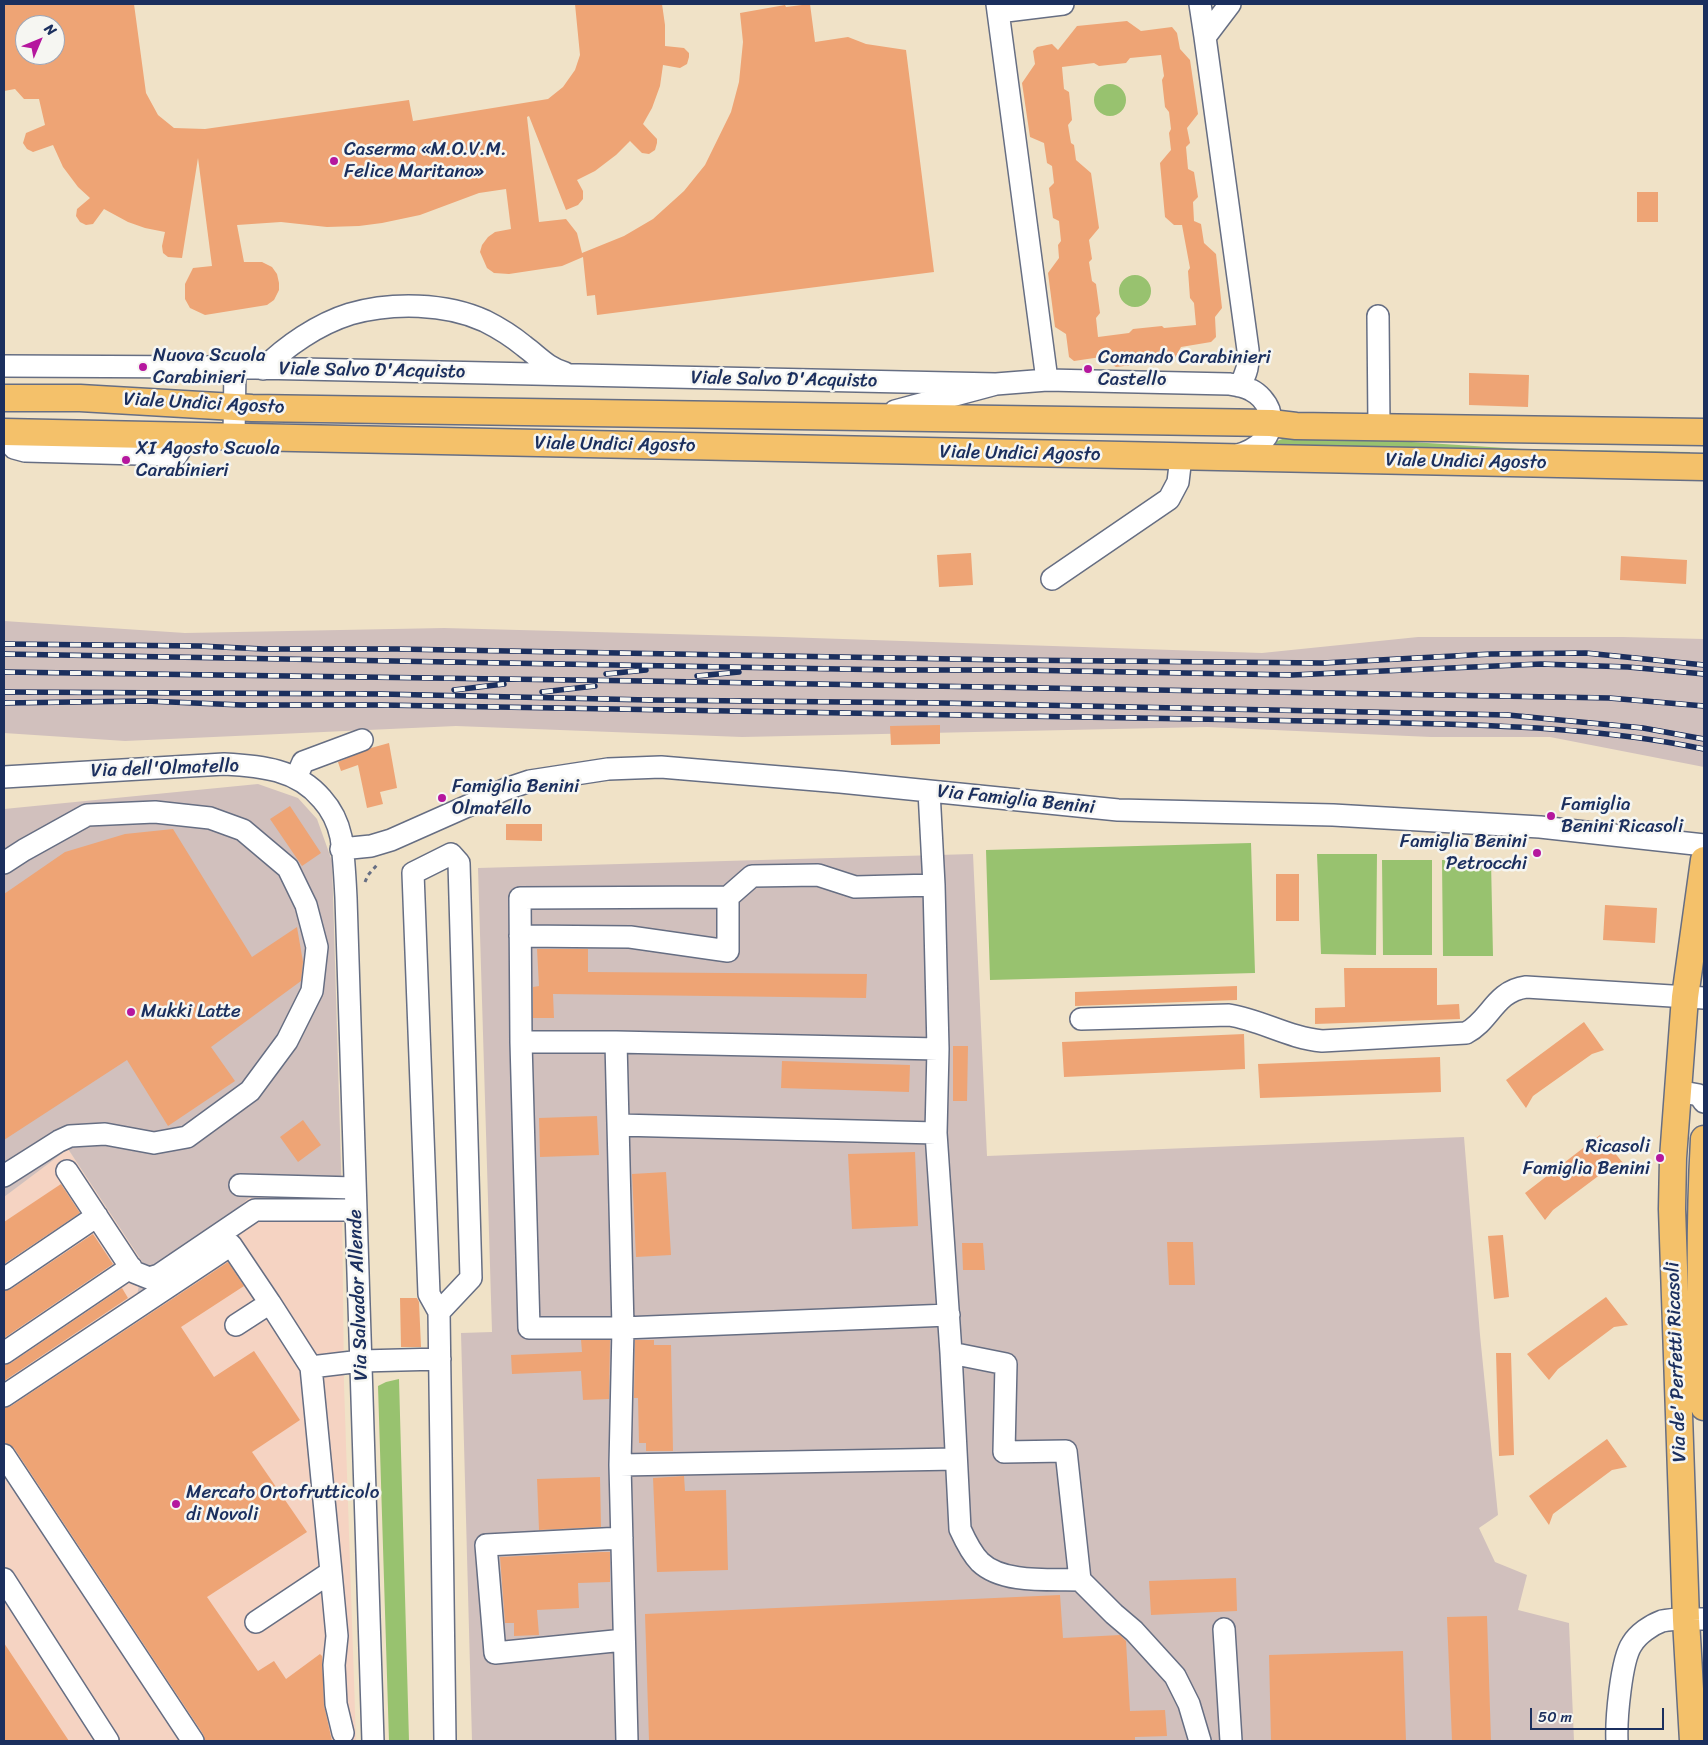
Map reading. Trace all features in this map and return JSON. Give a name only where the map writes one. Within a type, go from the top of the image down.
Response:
[{"type":"main road","name":"Viale Undici Agosto","points":[[4,398],[80,398],[234,407],[854,416],[1296,426],[1704,432]]},
{"type":"main road","name":"Viale Undici Agosto","points":[[4,433],[1704,467]]},
{"type":"main road","name":"Via de' Perfetti Ricasoli","points":[[1693,1741],[1695,1619],[1672,1209],[1677,1104],[1695,998],[1704,860]]},
{"type":"main road","name":"Via de' Perfetti Ricasoli","points":[[1704,1139],[1702,1207],[1704,1407]]},
{"type":"street","points":[[1047,380],[997,8],[1063,4]]},
{"type":"street","points":[[1200,4],[1248,350],[1249,364],[1245,377],[1239,386]]},
{"type":"street","points":[[1205,37],[1230,4]]},
{"type":"street","name":"Viale Salvo D'Acquisto","points":[[263,369],[286,349],[333,321],[350,314],[375,309],[416,307],[460,312],[485,321],[524,346],[544,364],[572,376]]},
{"type":"street","points":[[1378,316],[1380,426]]},
{"type":"street","name":"Viale Salvo D'Acquisto","points":[[4,366],[235,368],[996,384]]},
{"type":"street","points":[[234,437],[235,368]]},
{"type":"street","name":"Viale Undici Agosto","points":[[854,416],[903,410],[996,384],[1047,380],[1229,384],[1251,390],[1261,398],[1269,411],[1271,424],[1269,433],[1257,447],[1248,452],[1227,458]]},
{"type":"street","points":[[1052,579],[1169,499],[1178,482],[1181,458]]},
{"type":"street","points":[[296,778],[303,762],[362,740]]},
{"type":"street","name":"Via dell'Olmatello","points":[[4,777],[224,764],[270,768],[296,778],[318,794],[327,806],[338,828],[341,849]]},
{"type":"street","name":"Via Famiglia Benini","points":[[341,849],[370,846],[391,840],[506,789],[530,781],[608,769],[660,767],[726,771],[929,790],[1118,810],[1333,815],[1540,827],[1704,845]]},
{"type":"street","points":[[929,790],[934,885],[938,1049],[936,1133],[949,1316],[960,1529],[969,1547],[980,1562],[996,1572],[1010,1577],[1080,1580]]},
{"type":"street","points":[[4,864],[24,850],[87,814],[155,812],[210,818],[244,830],[288,868],[306,905],[317,947],[312,992],[287,1041],[250,1091],[187,1137],[154,1143],[105,1134],[70,1136],[4,1176]]},
{"type":"street","name":"Via Salvador Allende","points":[[341,849],[346,898],[373,1741]]},
{"type":"street","points":[[439,1312],[472,1278],[458,863],[451,854],[413,873],[429,1294],[439,1312],[445,1741]]},
{"type":"street","points":[[934,885],[855,887],[818,875],[752,876],[728,897],[520,898],[521,1042],[529,1328],[623,1328],[949,1316]]},
{"type":"street","points":[[520,936],[630,937],[728,951],[728,897]]},
{"type":"street","points":[[1082,1019],[1229,1015],[1299,1037],[1322,1041],[1466,1033],[1479,1024],[1503,996],[1509,992],[1526,987],[1695,998]]},
{"type":"street","points":[[521,1042],[616,1042],[938,1049]]},
{"type":"street","points":[[616,1042],[623,1328],[620,1465],[627,1741]]},
{"type":"street","points":[[1677,1104],[1681,1097],[1688,1093],[1698,1095],[1704,1102]]},
{"type":"street","points":[[619,1125],[936,1133]]},
{"type":"street","points":[[67,1171],[134,1272],[149,1278],[160,1275],[255,1210],[356,1210]]},
{"type":"street","points":[[240,1185],[355,1188]]},
{"type":"street","points":[[1672,1209],[1702,1207]]},
{"type":"street","points":[[4,1279],[97,1216]]},
{"type":"street","points":[[4,1396],[231,1245],[311,1367],[337,1636],[345,1663],[348,1701],[344,1737]]},
{"type":"street","points":[[4,1353],[131,1268]]},
{"type":"street","points":[[236,1325],[270,1303]]},
{"type":"street","points":[[951,1353],[1006,1364],[1004,1452],[1066,1451],[1080,1580],[1134,1631],[1176,1676],[1184,1691],[1200,1741]]},
{"type":"street","points":[[311,1367],[361,1361],[440,1359]]},
{"type":"street","points":[[4,1455],[192,1741]]},
{"type":"street","points":[[620,1465],[956,1459]]},
{"type":"street","points":[[622,1538],[486,1545],[495,1653],[624,1640]]},
{"type":"street","points":[[256,1622],[331,1572]]},
{"type":"street","points":[[4,1580],[108,1741]]},
{"type":"street","points":[[1616,1741],[1616,1722],[1626,1658],[1632,1644],[1643,1632],[1664,1620],[1695,1619]]},
{"type":"street","points":[[1224,1629],[1231,1741]]},
{"type":"path","points":[[365,883],[368,875],[379,864]]},
{"type":"shaded area","points":[[4,621],[185,633],[444,628],[1262,653],[1418,637],[1704,639],[1704,767],[1550,737],[1431,737],[1207,727],[742,737],[456,726],[125,741],[4,733]]},
{"type":"shaded area","points":[[258,784],[298,798],[317,819],[332,861],[342,1199],[249,1198],[137,1296],[143,1263],[68,1149],[4,1197],[4,809]]},
{"type":"shaded area","points":[[973,854],[987,1156],[1464,1137],[1480,1335],[1498,1515],[1479,1528],[1495,1562],[1527,1575],[1518,1610],[1569,1623],[1574,1741],[472,1741],[461,1333],[492,1332],[478,868]]},
{"type":"shaded area","name":"Mercato Ortofrutticolo di Novoli","points":[[68,1149],[143,1263],[249,1198],[342,1199],[344,1385],[356,1741],[4,1741],[4,1197]]},
{"type":"green space","points":[[1110,84],[1121,89],[1126,100],[1121,111],[1110,116],[1099,111],[1094,100],[1099,89]]},
{"type":"green space","points":[[1135,275],[1146,280],[1151,291],[1146,302],[1135,307],[1124,302],[1119,291],[1124,280]]},
{"type":"green space","points":[[1287,437],[1349,438],[1521,449],[1690,452],[1690,457],[1270,447],[1270,444]]},
{"type":"green space","points":[[1251,843],[1255,973],[990,980],[986,850]]},
{"type":"green space","points":[[1317,854],[1377,854],[1376,955],[1321,954]]},
{"type":"green space","points":[[1382,860],[1432,860],[1432,955],[1383,955]]},
{"type":"green space","points":[[1442,860],[1491,861],[1493,956],[1443,956]]},
{"type":"green space","points":[[399,1379],[409,1741],[389,1741],[378,1386]]},
{"type":"building","points":[[4,4],[134,4],[146,93],[158,115],[174,128],[205,129],[409,100],[413,121],[548,99],[563,87],[575,70],[580,55],[575,4],[662,4],[665,46],[684,48],[689,53],[689,57],[687,64],[680,68],[663,65],[660,86],[652,108],[643,124],[657,139],[655,150],[649,154],[642,153],[630,141],[616,155],[595,171],[577,180],[583,191],[583,199],[578,205],[566,210],[529,116],[527,117],[539,222],[566,219],[577,233],[582,253],[624,236],[653,219],[684,191],[705,165],[731,112],[739,82],[743,42],[740,13],[785,5],[786,7],[810,4],[815,42],[848,37],[866,44],[906,50],[934,272],[597,315],[595,295],[587,296],[583,257],[562,266],[509,274],[494,273],[487,268],[480,252],[482,245],[495,232],[511,229],[506,189],[479,193],[420,215],[382,223],[327,227],[281,222],[237,225],[244,262],[262,262],[272,267],[277,274],[279,290],[274,300],[267,305],[205,315],[190,308],[185,299],[185,284],[193,268],[212,266],[198,158],[182,258],[168,257],[163,253],[162,246],[165,232],[128,222],[104,209],[93,224],[86,225],[80,222],[76,216],[77,209],[90,198],[78,187],[63,167],[53,145],[33,152],[27,149],[23,143],[26,133],[45,125],[39,99],[24,99],[15,89],[4,91]]},
{"type":"building","points":[[1127,21],[1141,31],[1172,27],[1177,33],[1180,49],[1190,60],[1198,114],[1187,128],[1190,143],[1186,147],[1188,169],[1194,172],[1198,197],[1193,202],[1194,221],[1201,224],[1204,243],[1216,254],[1222,308],[1215,317],[1216,337],[1211,342],[1181,347],[1174,360],[1116,367],[1101,357],[1074,361],[1069,357],[1066,334],[1055,327],[1048,273],[1059,258],[1058,245],[1061,241],[1059,221],[1053,218],[1049,188],[1054,183],[1052,166],[1047,163],[1044,143],[1030,137],[1022,83],[1035,64],[1033,51],[1037,47],[1052,44],[1058,50],[1077,26]],"holes":[[[1161,55],[1164,76],[1162,80],[1165,107],[1169,112],[1171,129],[1169,133],[1171,150],[1160,163],[1165,217],[1174,225],[1182,225],[1190,268],[1188,271],[1190,298],[1194,303],[1196,325],[1133,329],[1129,333],[1098,337],[1096,318],[1100,313],[1096,284],[1092,281],[1089,262],[1092,259],[1089,240],[1099,228],[1091,173],[1076,160],[1074,145],[1071,143],[1068,125],[1072,120],[1069,92],[1064,89],[1062,67],[1094,63],[1099,66],[1126,63],[1130,58]]]},
{"type":"building","points":[[1637,192],[1658,192],[1658,222],[1637,222]]},
{"type":"building","points":[[1469,373],[1529,375],[1528,407],[1469,405]]},
{"type":"building","points":[[971,553],[973,585],[939,587],[937,555]]},
{"type":"building","points":[[1621,556],[1687,560],[1686,584],[1620,580]]},
{"type":"building","points":[[940,725],[940,744],[891,745],[890,726]]},
{"type":"building","points":[[389,743],[397,788],[380,792],[383,804],[367,808],[358,765],[341,771],[338,762],[371,748]]},
{"type":"building","points":[[290,806],[321,853],[302,866],[270,819]]},
{"type":"building","points":[[506,824],[542,824],[542,841],[506,840]]},
{"type":"building","name":"Mukki Latte","points":[[173,829],[252,957],[297,927],[303,962],[301,981],[211,1047],[235,1081],[168,1126],[127,1060],[4,1140],[4,894],[65,852],[125,834]]},
{"type":"building","points":[[1276,874],[1299,874],[1299,921],[1276,921]]},
{"type":"building","points":[[1605,905],[1657,908],[1655,943],[1603,940]]},
{"type":"building","points":[[537,949],[588,949],[588,972],[867,974],[866,998],[553,994],[554,1018],[533,1018],[533,987],[539,986]]},
{"type":"building","points":[[1344,968],[1437,968],[1437,1005],[1459,1004],[1460,1019],[1315,1024],[1315,1008],[1345,1007]]},
{"type":"building","points":[[1237,986],[1237,1000],[1075,1006],[1075,992]]},
{"type":"building","points":[[1584,1022],[1604,1050],[1592,1054],[1533,1096],[1526,1108],[1506,1080]]},
{"type":"building","points":[[1244,1034],[1245,1069],[1064,1077],[1062,1042]]},
{"type":"building","points":[[953,1046],[968,1046],[967,1101],[953,1101]]},
{"type":"building","points":[[1440,1057],[1441,1092],[1260,1098],[1258,1064]]},
{"type":"building","points":[[782,1061],[910,1065],[909,1092],[781,1088]]},
{"type":"building","points":[[597,1116],[599,1155],[540,1157],[539,1118]]},
{"type":"building","points":[[303,1120],[321,1145],[298,1162],[280,1137]]},
{"type":"building","points":[[1600,1135],[1623,1163],[1609,1168],[1553,1210],[1545,1220],[1525,1193]]},
{"type":"building","points":[[915,1152],[918,1226],[852,1229],[848,1154]]},
{"type":"building","points":[[666,1172],[671,1255],[636,1257],[632,1174]]},
{"type":"building","points":[[61,1184],[80,1213],[4,1264],[4,1222]]},
{"type":"building","points":[[93,1234],[113,1264],[4,1338],[4,1291],[11,1289]]},
{"type":"building","points":[[1503,1235],[1509,1297],[1494,1299],[1488,1236]]},
{"type":"building","points":[[1167,1242],[1193,1242],[1195,1285],[1169,1285]]},
{"type":"building","points":[[962,1243],[983,1243],[985,1270],[963,1270]]},
{"type":"building","points":[[228,1262],[244,1286],[181,1327],[214,1377],[254,1351],[300,1420],[252,1452],[307,1532],[207,1597],[258,1671],[274,1661],[286,1679],[320,1654],[322,1656],[324,1705],[332,1741],[205,1741],[203,1734],[14,1448],[4,1442],[4,1408],[11,1406]]},
{"type":"building","points":[[122,1288],[128,1298],[4,1381],[4,1365],[11,1363]]},
{"type":"building","points":[[1606,1297],[1628,1325],[1614,1327],[1558,1369],[1549,1380],[1527,1354]]},
{"type":"building","points":[[400,1298],[417,1298],[419,1302],[421,1347],[401,1347]]},
{"type":"building","points":[[581,1340],[610,1340],[609,1399],[583,1400],[581,1371],[512,1374],[511,1355],[582,1352]]},
{"type":"building","points":[[635,1340],[654,1340],[654,1345],[671,1345],[673,1451],[646,1451],[646,1443],[639,1443],[638,1398],[634,1398]]},
{"type":"building","points":[[1496,1353],[1511,1353],[1514,1455],[1499,1456]]},
{"type":"building","points":[[1607,1439],[1627,1467],[1612,1470],[1553,1514],[1549,1525],[1529,1496]]},
{"type":"building","points":[[684,1476],[685,1491],[726,1490],[728,1570],[657,1572],[653,1478]]},
{"type":"building","points":[[600,1477],[601,1527],[539,1530],[537,1479]]},
{"type":"building","points":[[610,1552],[610,1582],[578,1583],[579,1608],[537,1610],[539,1635],[514,1636],[514,1623],[505,1623],[500,1557]]},
{"type":"building","points":[[1236,1578],[1237,1611],[1151,1615],[1149,1581]]},
{"type":"building","points":[[1060,1595],[1063,1638],[1120,1635],[1126,1641],[1130,1711],[1165,1710],[1167,1736],[1135,1737],[1135,1741],[649,1741],[645,1614]]},
{"type":"building","points":[[1487,1616],[1491,1741],[1452,1741],[1447,1617]]},
{"type":"building","points":[[4,1643],[69,1741],[4,1741]]},
{"type":"building","points":[[1403,1651],[1406,1741],[1271,1741],[1269,1655]]},
{"type":"railway","points":[[4,644],[1007,660],[1323,663],[1491,654],[1586,653],[1704,665]]},
{"type":"railway","points":[[4,654],[1292,675],[1541,664],[1628,667],[1704,674]]},
{"type":"railway","points":[[606,674],[646,670]]},
{"type":"railway","points":[[4,672],[1609,698],[1704,706]]},
{"type":"railway","points":[[697,676],[739,672]]},
{"type":"railway","points":[[454,690],[504,684]]},
{"type":"railway","points":[[542,692],[595,686]]},
{"type":"railway","points":[[4,692],[381,694],[1508,715],[1643,728],[1704,739]]},
{"type":"railway","points":[[4,703],[146,701],[242,705],[381,705],[1409,723],[1579,731],[1663,741],[1704,749]]},
{"type":"place","name":"Caserma «M.O.V.M. Felice Maritano»","points":[[334,161]]},
{"type":"place","name":"Nuova Scuola Carabinieri","points":[[143,367]]},
{"type":"place","name":"Comando Carabinieri Castello","points":[[1088,369]]},
{"type":"place","name":"XI Agosto Scuola Carabinieri","points":[[126,460]]},
{"type":"place","name":"Famiglia Benini Olmatello","points":[[442,798]]},
{"type":"place","name":"Famiglia Benini Ricasoli","points":[[1551,816]]},
{"type":"place","name":"Famiglia Benini Petrocchi","points":[[1537,853]]},
{"type":"place","name":"Mukki Latte","points":[[131,1012]]},
{"type":"place","name":"Ricasoli Famiglia Benini","points":[[1660,1158]]},
{"type":"place","name":"Mercato Ortofrutticolo di Novoli","points":[[176,1504]]}]
